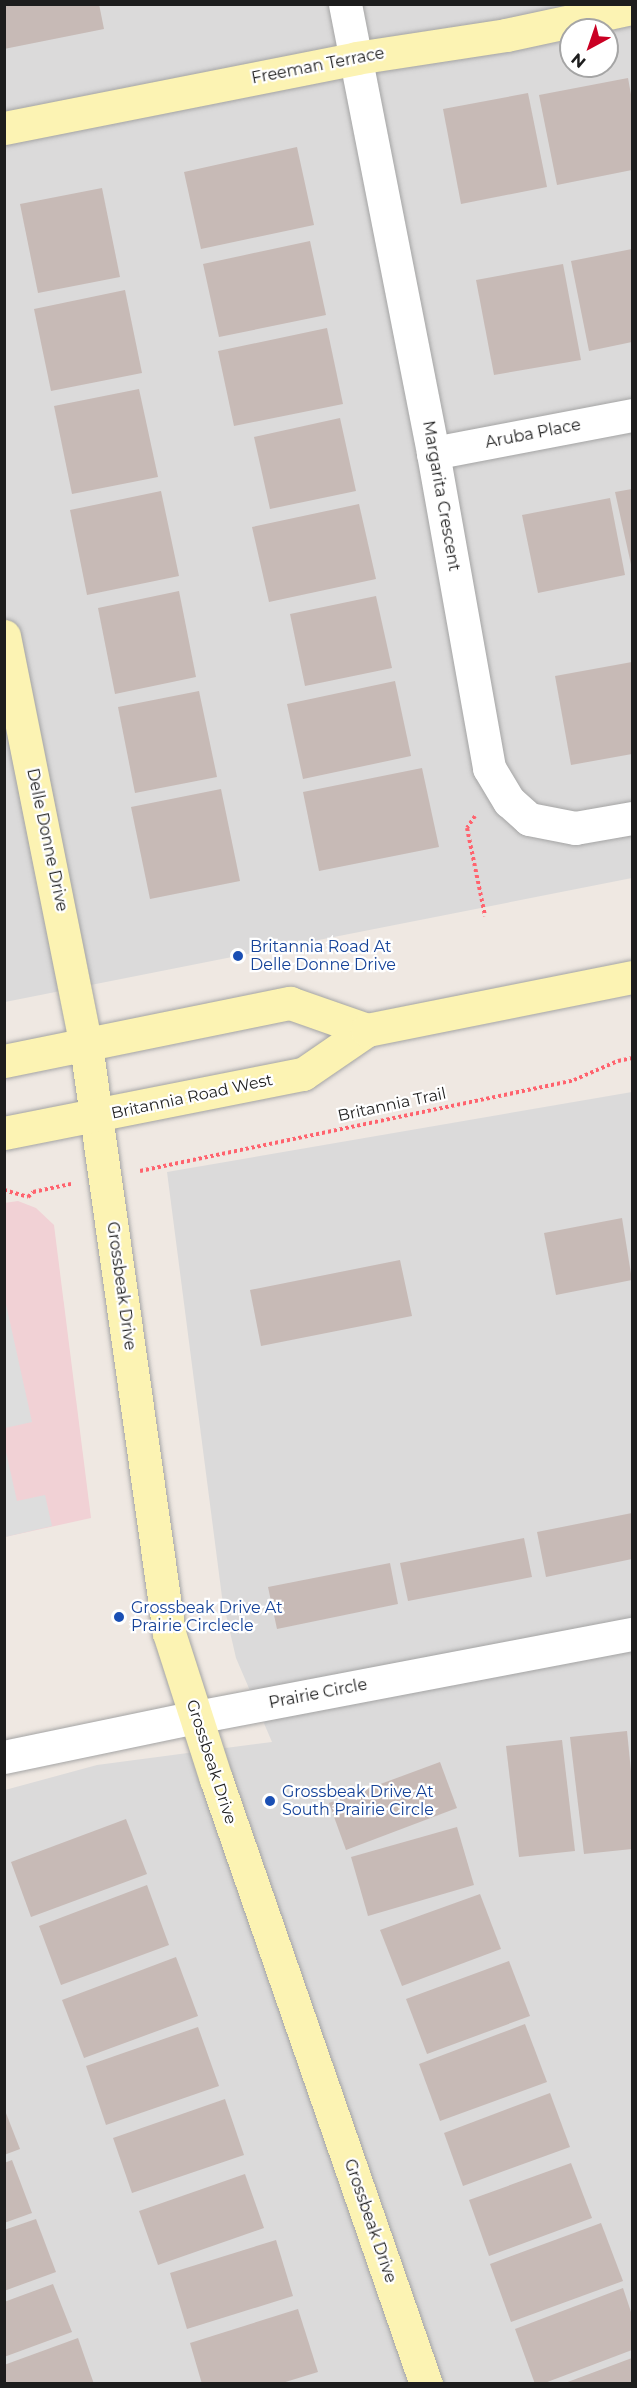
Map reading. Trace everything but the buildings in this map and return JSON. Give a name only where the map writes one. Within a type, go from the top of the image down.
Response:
[{"type":"street","points":[[345,4],[356,58]]},
{"type":"street","name":"Freeman Terrace","points":[[4,128],[356,58],[506,35],[633,8]]},
{"type":"street","name":"Margarita Crescent","points":[[356,58],[434,453],[489,768],[509,801],[529,819],[575,828],[633,818]]},
{"type":"street","name":"Aruba Place","points":[[434,453],[633,415]]},
{"type":"street","name":"Delle Donne Drive","points":[[4,636],[86,1045],[98,1116]]},
{"type":"street","name":"Britannia Road West","points":[[4,1133],[303,1074],[367,1030],[633,976]]},
{"type":"street","points":[[4,1061],[290,1003],[367,1030]]},
{"type":"street","name":"Grossbeak Drive","points":[[98,1116],[169,1633],[426,2384]]},
{"type":"street","name":"Prairie Circle","points":[[4,1757],[196,1717],[633,1634]]},
{"type":"path","points":[[485,916],[467,828],[498,784]]},
{"type":"path","name":"Britannia Trail","points":[[153,1169],[218,1153],[574,1080],[618,1061],[633,1058]]},
{"type":"path","points":[[4,1190],[28,1197],[33,1192]]},
{"type":"shaded area","points":[[5,5],[632,5],[632,878],[5,1002]]},
{"type":"shaded area","points":[[632,1092],[632,2383],[5,2384],[5,1790],[97,1765],[272,1742],[236,1658],[222,1597],[167,1172]]},
{"type":"shaded area","points":[[18,1201],[36,1208],[54,1225],[91,1518],[5,1537],[4,1203]]},
{"type":"shaded area","points":[[4,1295],[32,1422],[5,1428],[4,1428]]},
{"type":"shaded area","points":[[4,1443],[17,1501],[45,1495],[52,1526],[5,1537]]},
{"type":"place","name":"Britannia Road At Delle Donne Drive","points":[[238,956]]},
{"type":"place","name":"Grossbeak Drive At Prairie Circlecle","points":[[119,1617]]},
{"type":"place","name":"Grossbeak Drive At South Prairie Circle","points":[[270,1801]]}]
